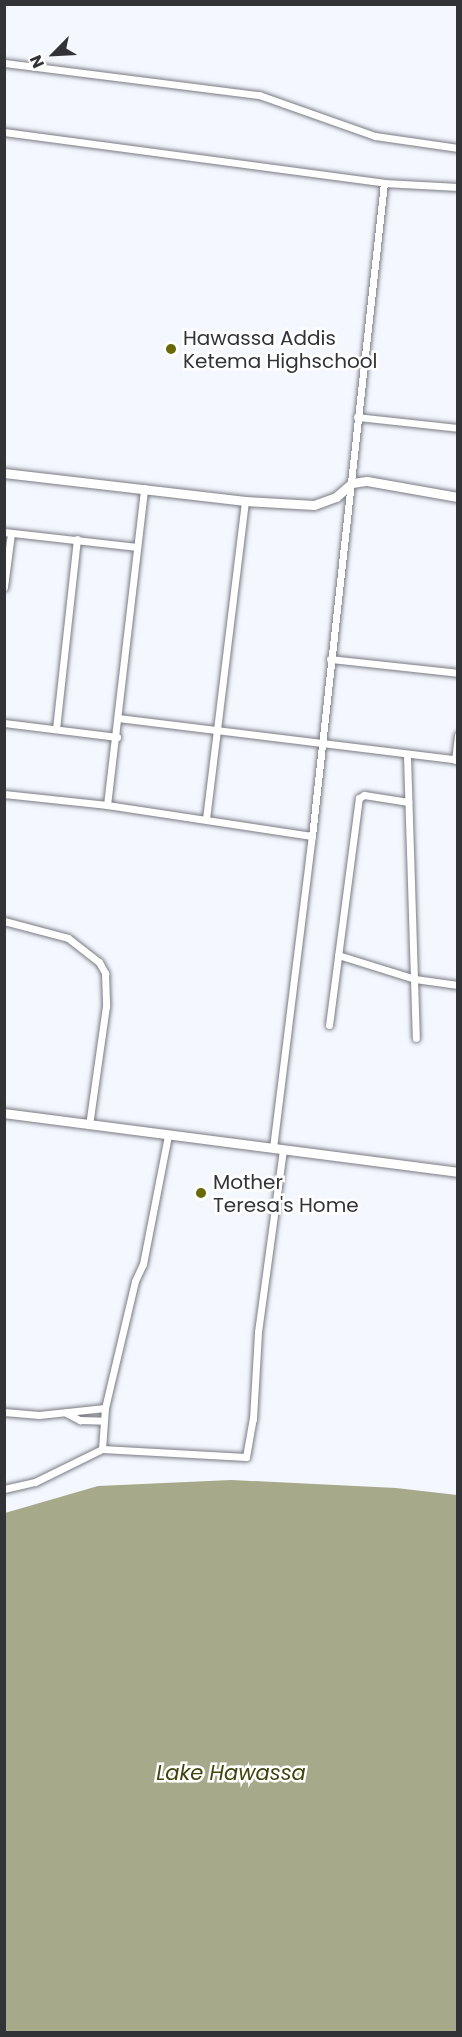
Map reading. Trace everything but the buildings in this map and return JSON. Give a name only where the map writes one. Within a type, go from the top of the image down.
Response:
[{"type":"street","points":[[4,63],[259,95],[375,136],[458,148]]},
{"type":"street","points":[[4,132],[384,183],[458,187]]},
{"type":"street","points":[[4,1490],[35,1482],[102,1449],[246,1456],[253,1419],[258,1332],[346,506],[352,483],[357,417],[384,183]]},
{"type":"street","points":[[357,417],[458,428]]},
{"type":"street","points":[[4,473],[245,501],[314,505],[336,498],[352,483],[367,481],[458,497]]},
{"type":"street","points":[[107,805],[117,737],[144,488]]},
{"type":"street","points":[[207,819],[245,501]]},
{"type":"street","points":[[4,587],[8,533],[137,547]]},
{"type":"street","points":[[56,729],[77,539]]},
{"type":"street","points":[[330,659],[458,673]]},
{"type":"street","points":[[118,718],[216,729],[406,756],[456,760],[458,735]]},
{"type":"street","points":[[4,723],[117,737]]},
{"type":"street","points":[[406,756],[416,1038]]},
{"type":"street","points":[[4,794],[107,805],[312,836]]},
{"type":"street","points":[[329,1025],[359,798],[363,795],[408,802]]},
{"type":"street","points":[[4,921],[68,938],[99,962],[105,973],[106,1006],[89,1125]]},
{"type":"street","points":[[338,955],[415,979],[458,984]]},
{"type":"street","points":[[4,1113],[458,1172]]},
{"type":"street","points":[[102,1449],[105,1408],[135,1281],[143,1263],[168,1135]]},
{"type":"street","points":[[4,1412],[66,1413],[105,1408]]},
{"type":"street","points":[[66,1413],[80,1420],[104,1421]]},
{"type":"water","name":"Lake Hawassa","points":[[231,1480],[396,1488],[457,1495],[457,2032],[5,2032],[5,1513],[98,1486]]},
{"type":"place","name":"Hawassa Addis Ketema Highschool","points":[[171,349]]},
{"type":"place","name":"Mother Teresa's Home","points":[[201,1193]]}]
